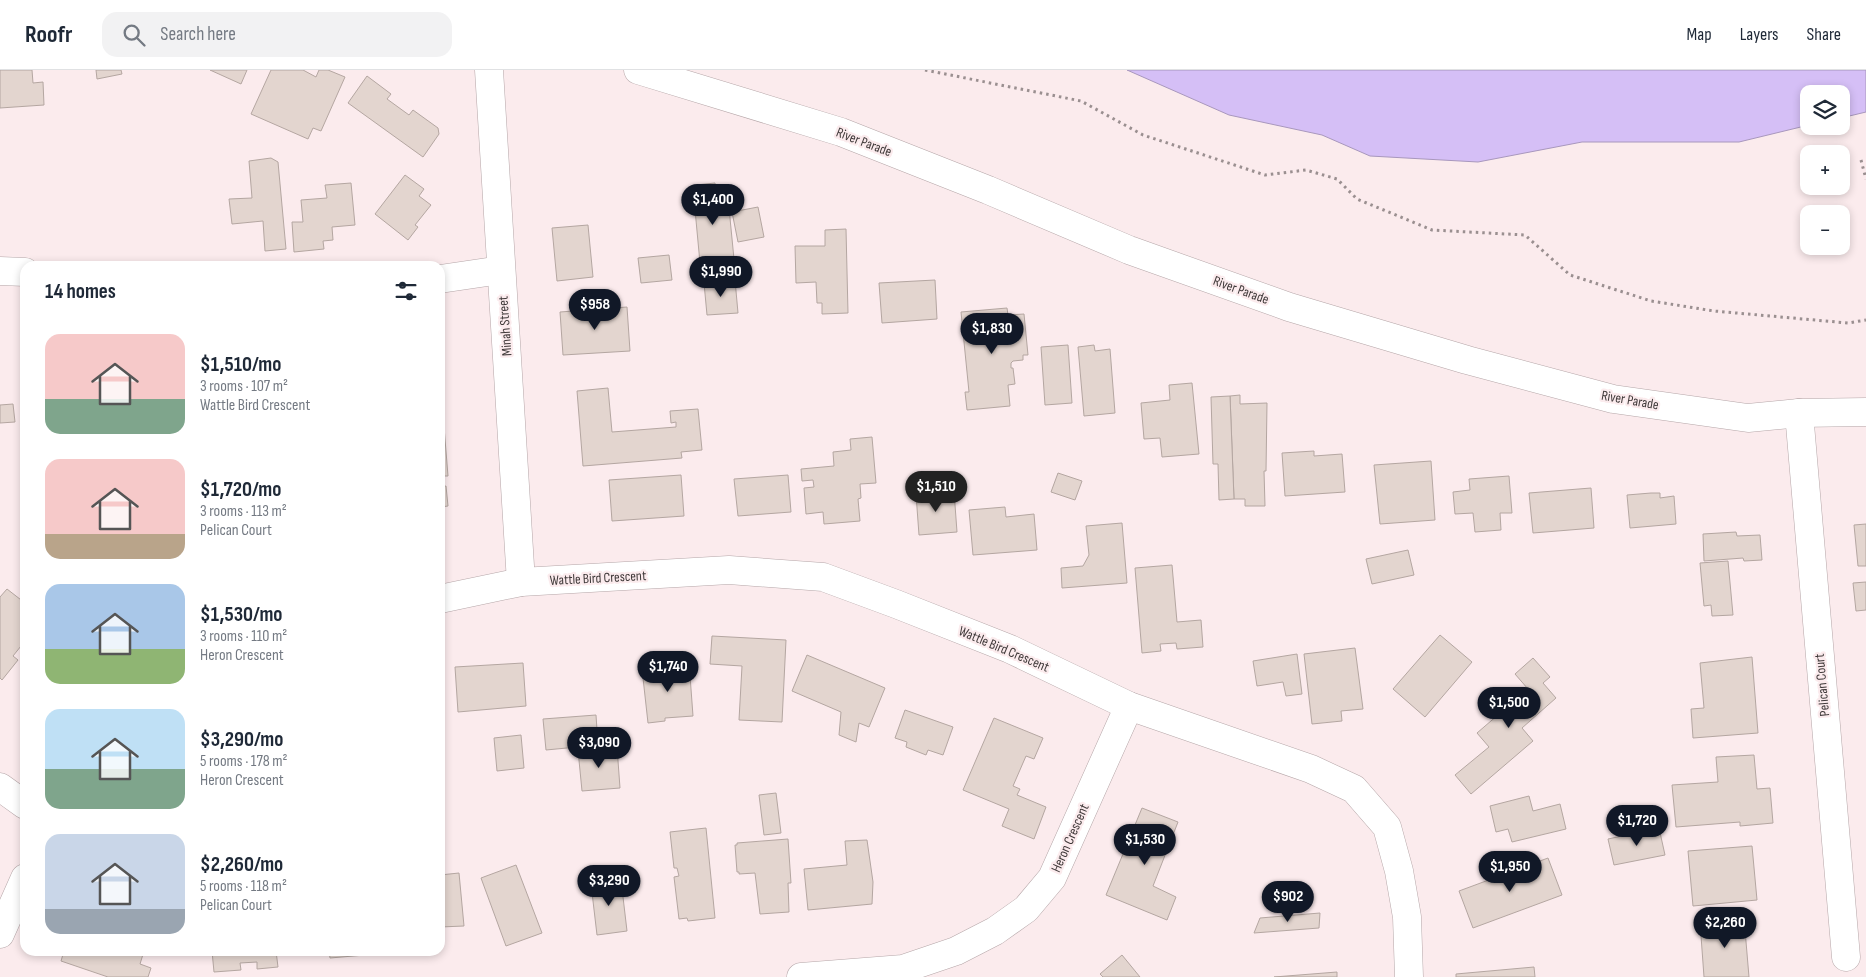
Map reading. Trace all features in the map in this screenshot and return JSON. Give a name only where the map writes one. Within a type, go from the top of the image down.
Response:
[{"type":"street","name":"Minah Street","points":[[489,70],[521,582]]},
{"type":"street","name":"River Parade","points":[[638,70],[841,132],[988,190],[1129,250],[1289,308],[1467,360],[1613,399],[1748,418],[1866,412]]},
{"type":"street","points":[[445,278],[501,270]]},
{"type":"street","points":[[0,271],[20,272]]},
{"type":"street","name":"Pelican Court","points":[[1799,414],[1846,957]]},
{"type":"street","name":"Wattle Bird Crescent","points":[[445,598],[521,582],[729,570],[823,577],[1010,649],[1128,706],[1311,769],[1354,789],[1387,827],[1399,871],[1407,918],[1408,977]]},
{"type":"street","name":"Heron Crescent","points":[[800,977],[903,969],[956,951],[995,931],[1026,908],[1052,878],[1128,706]]},
{"type":"street","points":[[0,788],[20,802]]},
{"type":"street","points":[[0,934],[20,889]]},
{"type":"path","points":[[925,70],[1081,101],[1143,135],[1265,175],[1306,170],[1337,179],[1357,198],[1432,230],[1525,235],[1570,275],[1651,301],[1724,312],[1848,323],[1866,320]]},
{"type":"path","points":[[1860,160],[1866,179]]},
{"type":"shaded area","points":[[1127,70],[1866,70],[1866,112],[1850,116],[1850,85],[1800,85],[1800,127],[1739,142],[1582,142],[1478,162],[1370,156],[1322,135],[1229,115]]},
{"type":"building","points":[[0,70],[32,70],[33,83],[43,82],[44,105],[0,108]]},
{"type":"building","points":[[96,70],[121,70],[122,74],[97,79]]},
{"type":"building","points":[[210,70],[247,70],[241,84]]},
{"type":"building","points":[[271,70],[303,70],[316,77],[319,70],[328,70],[345,77],[321,131],[313,128],[308,139],[251,114]]},
{"type":"building","points":[[367,76],[391,94],[387,99],[409,115],[413,110],[438,128],[439,134],[423,157],[348,103]]},
{"type":"building","points":[[271,158],[278,162],[286,249],[265,251],[263,221],[232,224],[229,199],[252,198],[249,161]]},
{"type":"building","points":[[405,175],[424,189],[419,196],[431,205],[415,225],[418,227],[408,240],[375,214]]},
{"type":"building","points":[[351,183],[355,225],[332,227],[333,240],[323,241],[324,249],[294,252],[292,222],[303,222],[301,200],[327,198],[325,185]]},
{"type":"building","points":[[715,183],[718,209],[729,208],[734,259],[700,263],[694,199],[698,199],[696,185]]},
{"type":"building","points":[[758,207],[764,237],[738,242],[732,212]]},
{"type":"building","points":[[588,225],[593,277],[557,281],[552,228]]},
{"type":"building","points":[[846,229],[848,313],[822,314],[822,303],[817,303],[816,282],[796,283],[795,246],[825,246],[825,230]]},
{"type":"building","points":[[669,255],[672,280],[641,283],[638,258]]},
{"type":"building","points":[[735,280],[738,313],[707,315],[704,283]]},
{"type":"building","points":[[935,280],[937,319],[882,323],[879,283]]},
{"type":"building","points":[[627,307],[630,351],[563,355],[560,312]]},
{"type":"building","points":[[1007,308],[1008,315],[1024,314],[1028,355],[1023,355],[1023,360],[1011,363],[1015,384],[1008,385],[1010,406],[967,410],[965,392],[969,392],[961,312]]},
{"type":"building","points":[[1068,345],[1072,403],[1045,405],[1041,347]]},
{"type":"building","points":[[1094,345],[1095,351],[1110,349],[1115,413],[1084,416],[1078,347]]},
{"type":"building","points":[[1192,383],[1199,454],[1162,457],[1160,438],[1144,439],[1141,403],[1170,400],[1169,385]]},
{"type":"building","points":[[608,388],[612,432],[676,427],[676,422],[671,423],[670,411],[698,409],[702,450],[681,452],[682,458],[583,466],[577,391]]},
{"type":"building","points":[[1240,395],[1240,404],[1267,403],[1266,471],[1264,471],[1265,506],[1245,506],[1245,499],[1234,499],[1230,396]]},
{"type":"building","points":[[1230,396],[1234,499],[1219,500],[1218,464],[1213,464],[1211,397]]},
{"type":"building","points":[[13,404],[15,422],[0,423],[0,405]]},
{"type":"building","points":[[872,437],[876,483],[860,484],[861,498],[858,499],[860,521],[824,524],[823,512],[806,514],[804,488],[814,487],[813,480],[802,481],[801,469],[834,466],[833,452],[851,450],[850,439]]},
{"type":"building","points":[[445,439],[448,476],[445,476]]},
{"type":"building","points":[[1314,451],[1314,456],[1342,454],[1345,492],[1285,496],[1282,453]]},
{"type":"building","points":[[1431,461],[1435,520],[1380,524],[1374,465]]},
{"type":"building","points":[[1058,473],[1082,481],[1075,500],[1051,492]]},
{"type":"building","points":[[681,475],[684,516],[612,521],[609,480]]},
{"type":"building","points":[[788,475],[791,512],[738,516],[734,479]]},
{"type":"building","points":[[1509,476],[1512,513],[1500,513],[1501,530],[1475,532],[1473,513],[1455,514],[1453,492],[1470,490],[1469,479]]},
{"type":"building","points":[[445,486],[448,506],[445,506]]},
{"type":"building","points":[[1591,488],[1594,528],[1533,533],[1529,493]]},
{"type":"building","points":[[954,491],[957,532],[919,535],[916,494]]},
{"type":"building","points":[[1660,493],[1660,498],[1674,496],[1676,524],[1630,528],[1627,495]]},
{"type":"building","points":[[1005,507],[1006,517],[1034,514],[1037,550],[973,555],[969,510]]},
{"type":"building","points":[[1122,523],[1127,583],[1062,588],[1061,568],[1083,566],[1089,555],[1086,526]]},
{"type":"building","points":[[1866,524],[1866,566],[1858,566],[1854,525]]},
{"type":"building","points":[[1736,532],[1737,536],[1760,535],[1762,560],[1744,561],[1743,558],[1704,561],[1703,534]]},
{"type":"building","points":[[1408,550],[1414,575],[1372,584],[1366,559]]},
{"type":"building","points":[[1728,561],[1733,615],[1712,616],[1711,605],[1704,606],[1700,563]]},
{"type":"building","points":[[1172,565],[1177,622],[1201,620],[1203,647],[1177,649],[1176,643],[1160,644],[1161,651],[1142,653],[1135,568]]},
{"type":"building","points":[[1866,582],[1866,610],[1856,611],[1853,583]]},
{"type":"building","points":[[7,589],[20,599],[20,647],[13,656],[18,660],[2,680],[0,678],[0,597]]},
{"type":"building","points":[[1440,635],[1472,662],[1425,717],[1393,689]]},
{"type":"building","points":[[712,636],[786,640],[782,722],[739,720],[742,666],[710,664]]},
{"type":"building","points":[[1355,648],[1363,709],[1341,711],[1342,721],[1312,724],[1304,654]]},
{"type":"building","points":[[1297,654],[1302,694],[1286,696],[1283,682],[1257,686],[1253,661]]},
{"type":"building","points":[[807,655],[885,688],[869,727],[859,723],[856,742],[839,735],[841,712],[792,691]]},
{"type":"building","points":[[1752,657],[1758,733],[1693,738],[1691,709],[1704,708],[1700,663]]},
{"type":"building","points":[[1533,658],[1550,677],[1543,683],[1556,698],[1522,728],[1533,741],[1471,794],[1455,775],[1489,747],[1477,733],[1528,689],[1515,674]]},
{"type":"building","points":[[677,662],[689,662],[693,716],[665,718],[665,721],[648,723],[644,672],[677,669]]},
{"type":"building","points":[[523,663],[526,706],[458,712],[455,667]]},
{"type":"building","points":[[905,710],[953,727],[943,755],[928,750],[926,755],[906,747],[907,742],[895,738]]},
{"type":"building","points":[[596,715],[598,745],[546,750],[543,719]]},
{"type":"building","points":[[994,718],[1043,738],[1034,759],[1026,756],[1013,786],[1020,789],[1017,795],[1046,807],[1034,839],[1002,826],[1009,809],[963,790]]},
{"type":"building","points":[[521,735],[524,768],[497,771],[494,738]]},
{"type":"building","points":[[617,747],[620,788],[582,791],[578,750]]},
{"type":"building","points":[[1754,755],[1757,789],[1770,788],[1773,823],[1740,826],[1740,822],[1676,827],[1672,785],[1718,782],[1716,757]]},
{"type":"building","points":[[776,793],[781,833],[764,835],[759,795]]},
{"type":"building","points":[[1529,796],[1533,811],[1560,804],[1566,829],[1512,842],[1508,829],[1496,832],[1490,806]]},
{"type":"building","points":[[1142,808],[1178,822],[1153,886],[1176,897],[1167,920],[1106,895]]},
{"type":"building","points":[[706,828],[715,918],[688,921],[687,918],[679,919],[674,877],[679,876],[677,868],[674,868],[670,832]]},
{"type":"building","points":[[1659,828],[1665,855],[1614,865],[1608,839]]},
{"type":"building","points":[[788,839],[791,883],[788,883],[789,912],[760,914],[755,873],[739,874],[737,872],[735,845],[737,843]]},
{"type":"building","points":[[867,840],[873,882],[872,904],[808,910],[804,869],[847,865],[845,841]]},
{"type":"building","points":[[1752,846],[1757,900],[1693,906],[1688,851]]},
{"type":"building","points":[[1548,858],[1562,895],[1473,928],[1459,891]]},
{"type":"building","points":[[516,865],[542,933],[506,946],[481,878]]},
{"type":"building","points":[[459,873],[464,926],[445,927],[445,874]]},
{"type":"building","points":[[621,880],[627,931],[597,935],[591,884]]},
{"type":"building","points":[[1320,913],[1319,928],[1254,933],[1260,918]]},
{"type":"building","points":[[1744,918],[1749,977],[1704,977],[1700,922]]},
{"type":"building","points":[[1122,955],[1140,977],[1103,977],[1100,974]]},
{"type":"building","points":[[62,956],[142,956],[140,964],[151,968],[148,977],[108,977],[61,961]]},
{"type":"building","points":[[212,956],[277,956],[278,967],[257,969],[257,962],[240,963],[241,970],[214,972]]},
{"type":"building","points":[[330,956],[353,956],[330,958]]},
{"type":"building","points":[[1534,967],[1535,977],[1456,977],[1456,974]]},
{"type":"building","points":[[1337,972],[1337,977],[1274,977]]}]
